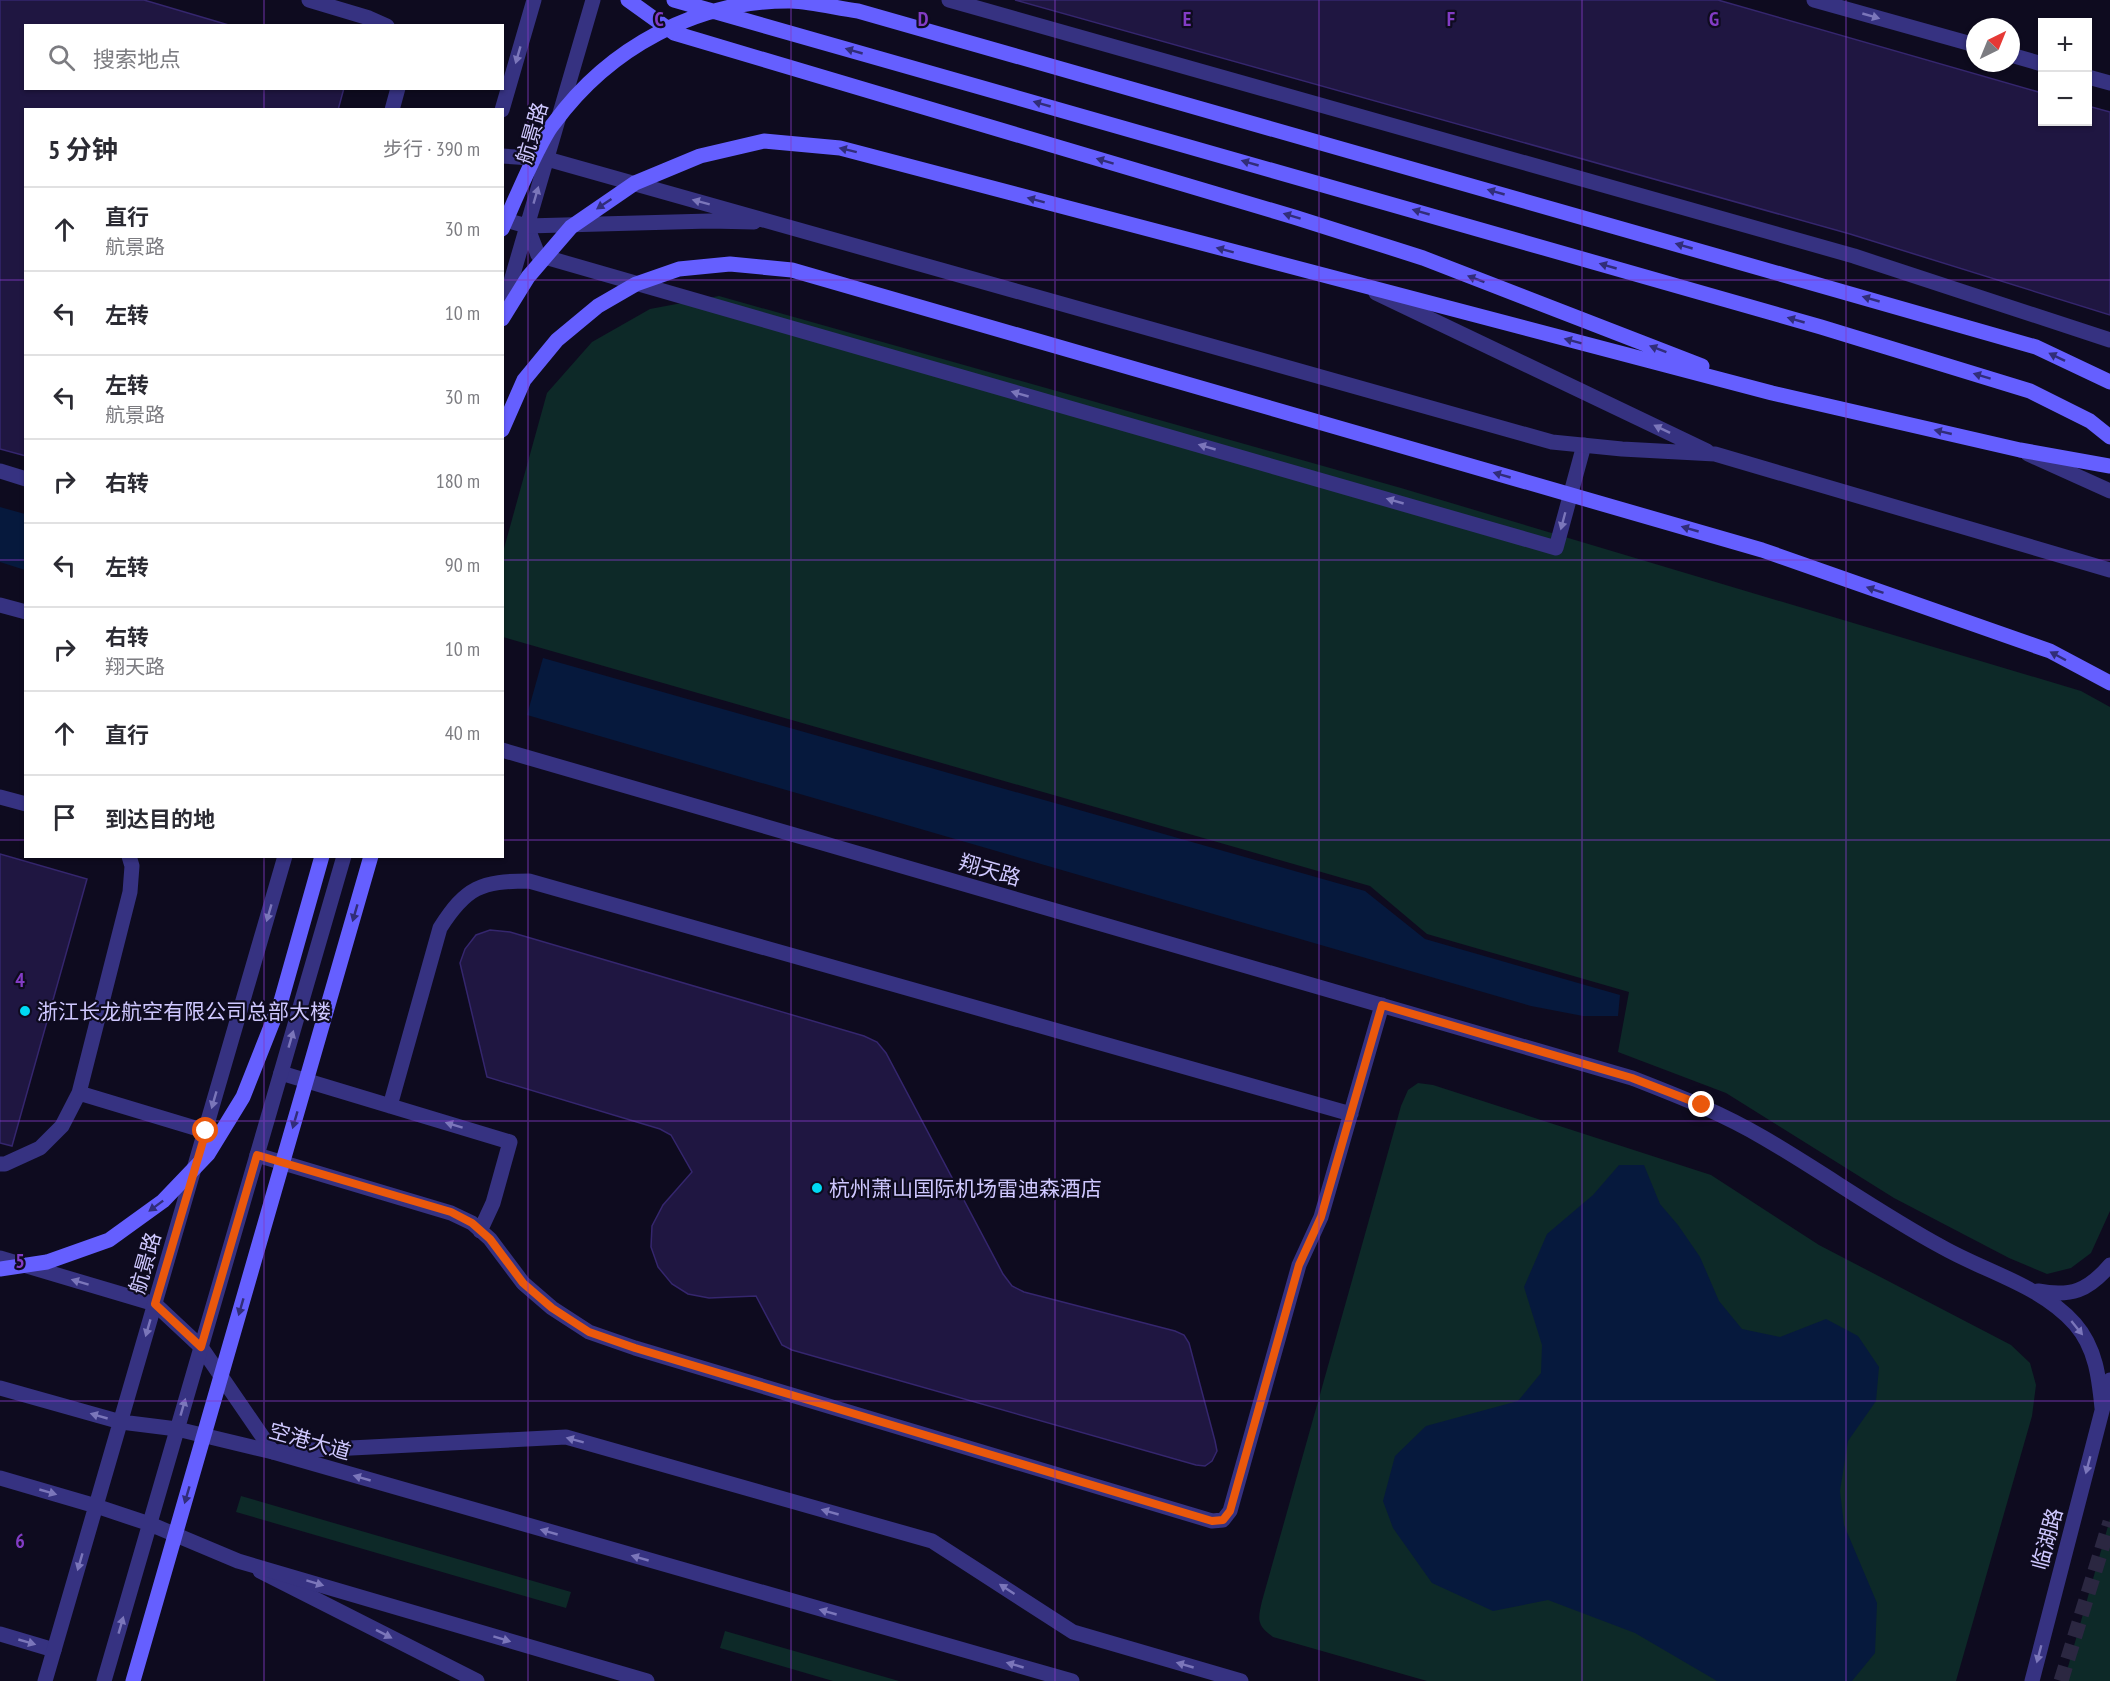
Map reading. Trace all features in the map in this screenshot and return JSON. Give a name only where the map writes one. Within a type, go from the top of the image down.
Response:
[{"type":"main road","points":[[628,0],[674,33],[1294,217],[1423,258],[1772,393]]},
{"type":"main road","points":[[674,0],[1821,327],[2030,391],[2090,421],[2110,437]]},
{"type":"main road","points":[[504,224],[552,124],[591,78],[632,46],[678,21],[736,4],[791,1],[858,11],[2013,340],[2036,347],[2110,382]]},
{"type":"main road","points":[[504,316],[528,277],[571,227],[635,183],[699,156],[764,141],[840,148],[1772,393],[2020,450],[2110,466]]},
{"type":"main road","points":[[504,425],[524,380],[557,340],[598,306],[636,284],[679,269],[730,264],[792,270],[1762,550],[2050,651],[2110,683]]},
{"type":"main road","points":[[0,1269],[47,1262],[109,1240],[163,1201],[208,1154],[243,1098],[281,1001],[321,858]]},
{"type":"main road","points":[[133,1681],[370,858]]},
{"type":"street","points":[[309,0],[382,24]]},
{"type":"street","name":"航景路","points":[[503,108],[534,0]]},
{"type":"street","name":"航景路","points":[[504,305],[593,0]]},
{"type":"street","points":[[949,0],[1854,256],[2110,340]]},
{"type":"street","points":[[1814,0],[1966,42]]},
{"type":"street","points":[[2020,58],[2038,63]]},
{"type":"street","points":[[2092,78],[2110,83]]},
{"type":"street","points":[[393,108],[397,90]]},
{"type":"street","points":[[504,156],[547,159],[1552,441],[1715,454]]},
{"type":"street","points":[[504,220],[527,226],[710,221],[777,223]]},
{"type":"street","points":[[527,226],[538,255],[1556,548],[1584,445]]},
{"type":"street","points":[[1363,286],[1715,454],[2110,570]]},
{"type":"street","points":[[2020,450],[2110,491]]},
{"type":"street","points":[[0,471],[24,478]]},
{"type":"street","points":[[0,604],[24,611]]},
{"type":"street","name":"翔天路","points":[[504,751],[1632,1078],[1702,1105],[1763,1137],[1902,1225],[1945,1249],[2032,1290]]},
{"type":"street","points":[[0,796],[24,803]]},
{"type":"street","points":[[0,1164],[6,1164],[40,1148],[62,1126],[79,1093],[130,892],[132,866],[130,858]]},
{"type":"street","name":"航景路","points":[[45,1681],[284,858]]},
{"type":"street","points":[[104,1681],[343,858]]},
{"type":"street","points":[[390,1106],[440,928],[454,906],[476,889],[497,881],[529,881],[1351,1114]]},
{"type":"street","points":[[257,1155],[451,1212],[472,1223],[490,1239],[523,1283],[552,1308],[589,1332],[700,1368],[1212,1521],[1223,1520],[1230,1511],[1299,1265],[1321,1217],[1382,1005]]},
{"type":"street","points":[[280,1073],[510,1142],[493,1203],[480,1230]]},
{"type":"street","points":[[79,1093],[206,1131]]},
{"type":"street","points":[[0,1258],[155,1304],[201,1347],[273,1452],[566,1437],[932,1541],[1073,1632],[1241,1681]]},
{"type":"street","points":[[2032,1290],[2057,1294],[2078,1291],[2098,1280],[2110,1265]]},
{"type":"street","points":[[2032,1290],[2061,1310],[2076,1324],[2090,1345],[2098,1373],[2102,1408]]},
{"type":"street","name":"临湖路","points":[[2032,1681],[2110,1380]]},
{"type":"street","name":"空港大道","points":[[0,1388],[121,1422],[177,1429],[273,1452],[1072,1681]]},
{"type":"street","points":[[0,1478],[150,1524],[238,1561],[477,1681]]},
{"type":"street","points":[[238,1561],[646,1681]]},
{"type":"street","points":[[0,1634],[54,1650]]},
{"type":"green space","points":[[719,296],[1401,488],[2081,691],[2110,707],[2110,1211],[2091,1253],[2071,1268],[2047,1274],[2009,1258],[1894,1198],[1726,1093],[1618,1052],[1629,992],[1427,934],[1370,886],[504,637],[504,548],[547,393],[592,342],[650,309]]},
{"type":"green space","points":[[1418,1083],[1433,1085],[1711,1175],[1819,1245],[2011,1345],[2030,1363],[2036,1385],[2032,1416],[1956,1681],[1427,1681],[1273,1637],[1264,1629],[1259,1617],[1262,1601],[1401,1106],[1408,1090]]},
{"type":"green space","points":[[241,1496],[571,1592],[566,1608],[236,1512]]},
{"type":"green space","points":[[2110,1519],[2110,1681],[2064,1681]]},
{"type":"green space","points":[[725,1631],[899,1681],[833,1681],[720,1648]]},
{"type":"water","points":[[0,507],[24,514],[24,570],[0,562]]},
{"type":"water","points":[[543,658],[1365,891],[1425,939],[1620,995],[1618,1016],[1583,1016],[1531,1006],[527,715]]},
{"type":"water","points":[[1619,1165],[1644,1165],[1660,1204],[1700,1257],[1719,1301],[1742,1329],[1780,1337],[1826,1319],[1858,1336],[1879,1367],[1876,1401],[1848,1441],[1840,1491],[1844,1525],[1877,1603],[1875,1653],[1852,1681],[1717,1681],[1635,1633],[1548,1600],[1493,1611],[1432,1583],[1393,1528],[1383,1501],[1395,1456],[1426,1426],[1518,1401],[1541,1373],[1542,1345],[1524,1287],[1547,1234],[1593,1195]]},
{"type":"building","points":[[0,0],[144,0],[225,24],[24,24],[24,90],[343,90],[339,108],[24,108],[24,455],[0,449]]},
{"type":"building","points":[[1015,0],[1718,0],[2038,92],[2038,126],[2092,126],[2092,107],[2110,112],[2110,315],[1850,234]]},
{"type":"building","name":"浙江长龙航空有限公司总部大楼","points":[[0,854],[87,879],[12,1146],[0,1143]]},
{"type":"building","name":"杭州萧山国际机场雷迪森酒店","points":[[490,930],[510,932],[864,1036],[877,1042],[886,1053],[1003,1274],[1012,1286],[1024,1292],[1184,1335],[1189,1343],[1215,1441],[1217,1451],[1212,1461],[1205,1466],[1196,1465],[792,1350],[782,1345],[756,1296],[709,1298],[688,1294],[672,1284],[658,1267],[651,1247],[652,1226],[663,1205],[692,1172],[671,1135],[660,1129],[487,1077],[460,963],[465,949],[476,935]]},
{"type":"tunnel","points":[[2061,1681],[2110,1522]]},
{"type":"place","name":"浙江长龙航空有限公司总部大楼","points":[[25,1011]]},
{"type":"place","name":"杭州萧山国际机场雷迪森酒店","points":[[817,1188]]},
{"type":"route","points":[[206,1131],[155,1304],[201,1347],[257,1155],[451,1212],[472,1223],[490,1239],[523,1283],[552,1308],[589,1332],[635,1348],[1212,1521],[1223,1520],[1230,1511],[1299,1265],[1321,1217],[1382,1005],[1632,1078],[1702,1105]]}]
